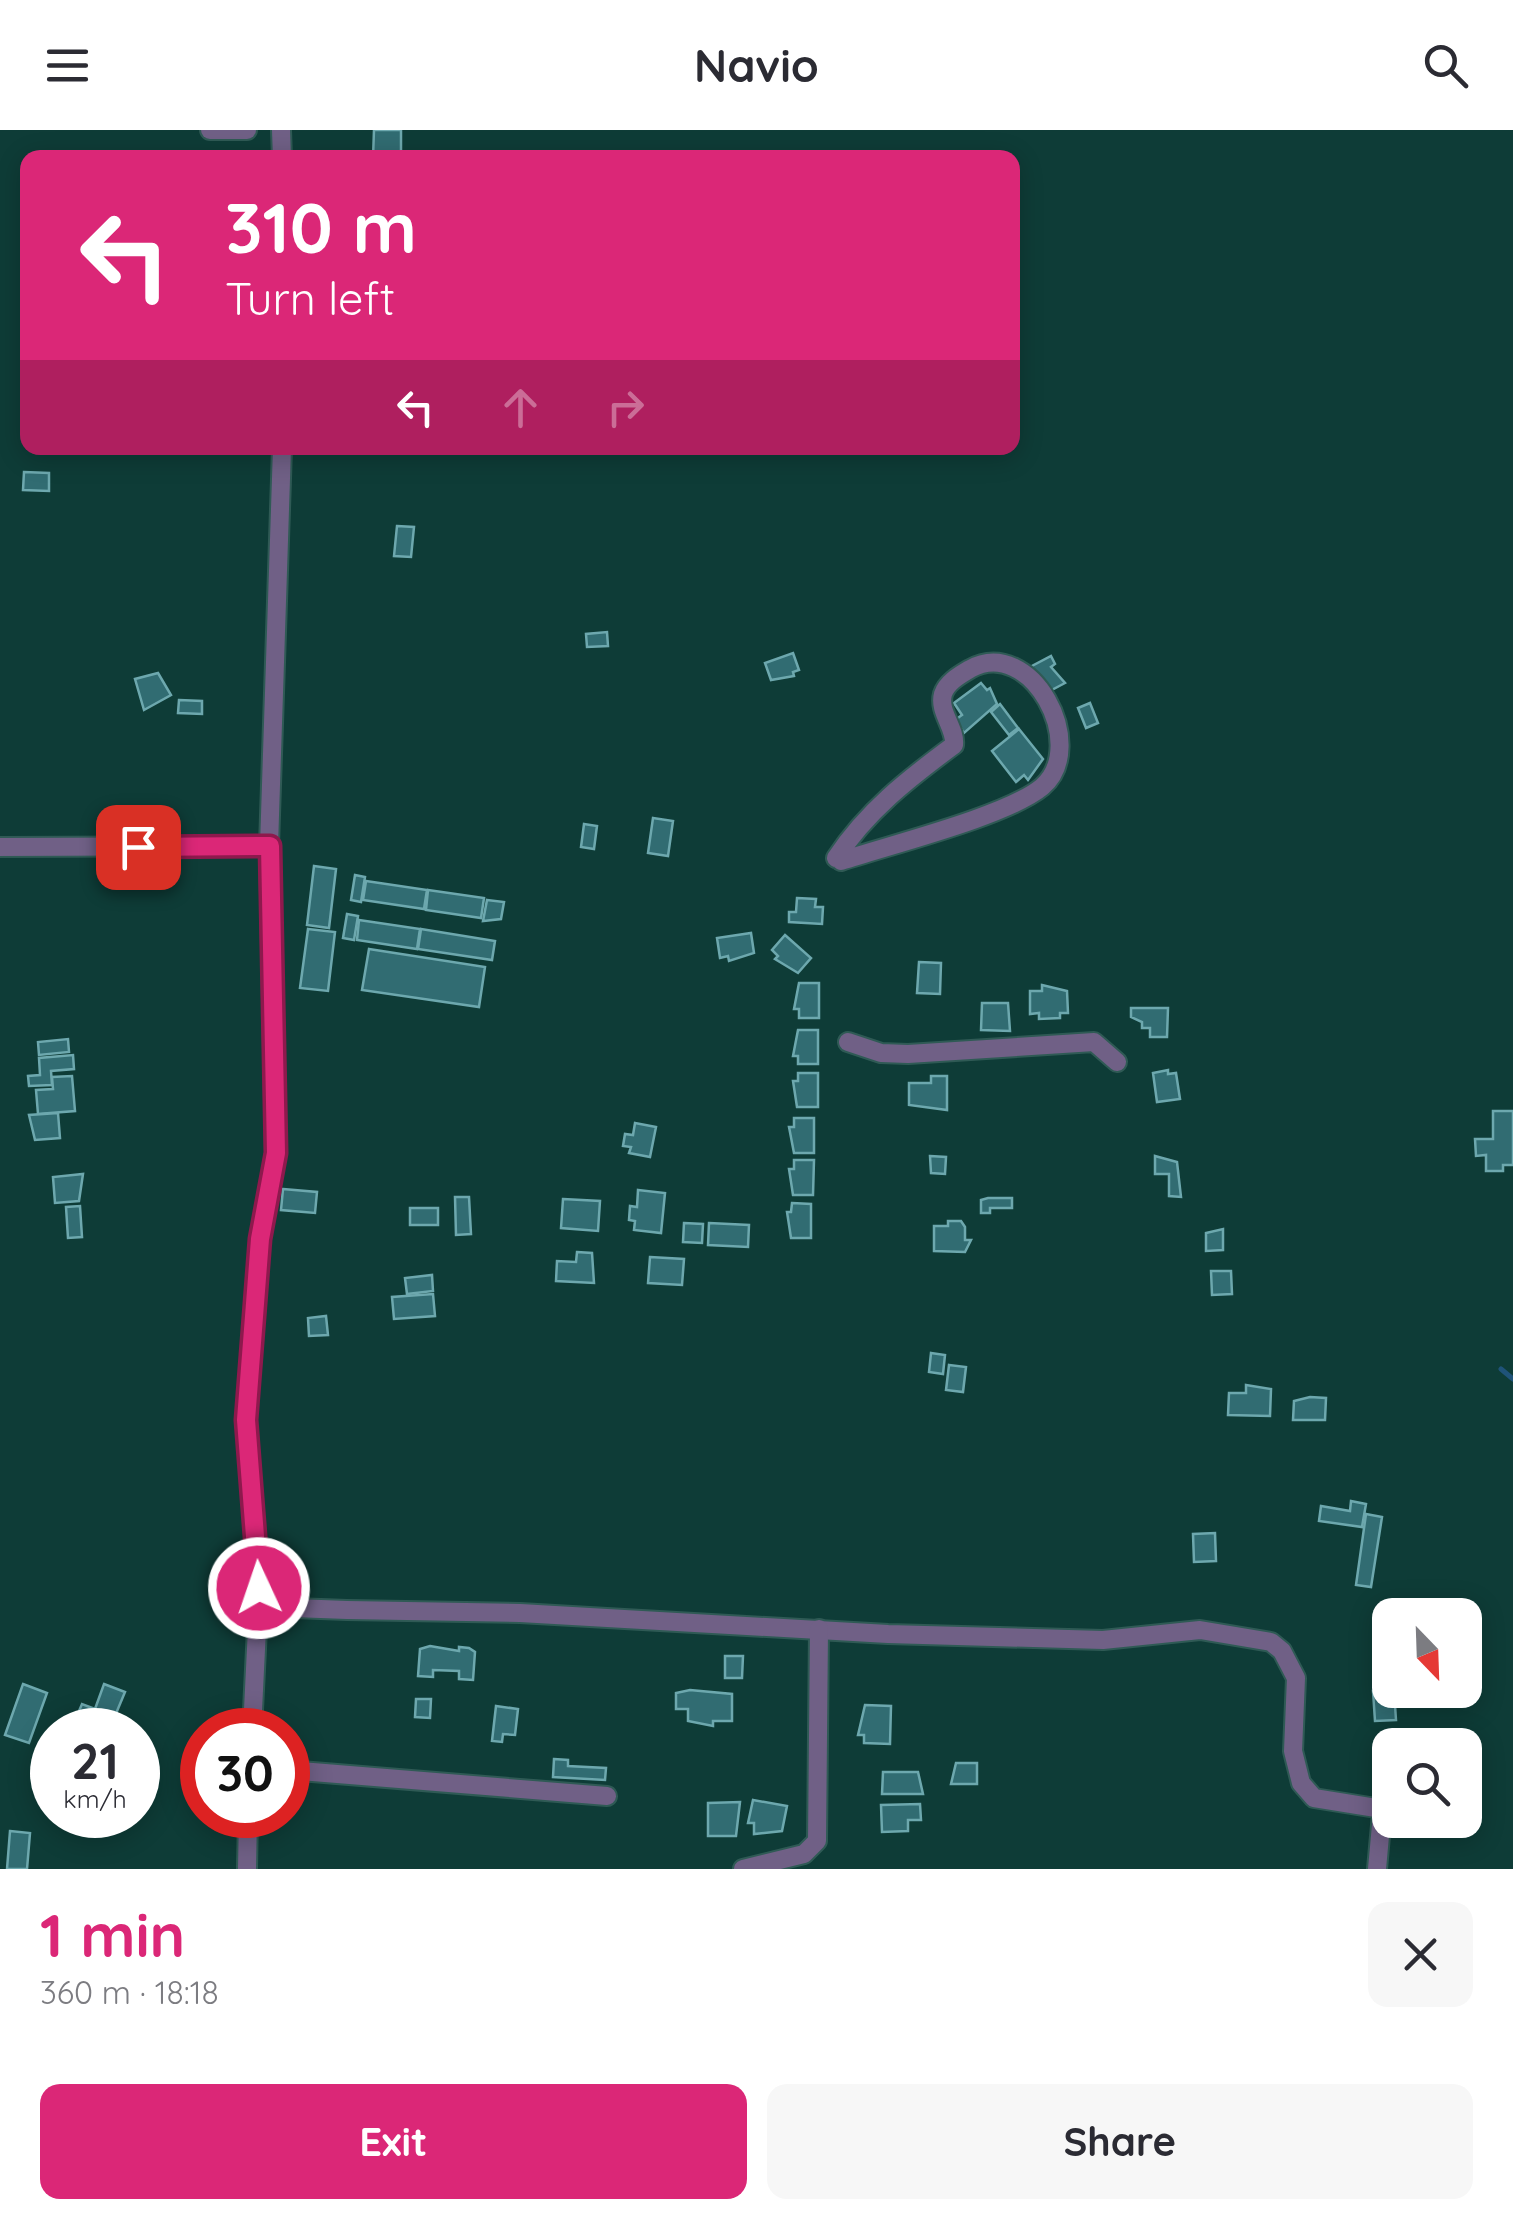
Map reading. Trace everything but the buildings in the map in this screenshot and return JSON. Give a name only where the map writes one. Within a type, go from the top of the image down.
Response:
[{"type":"street","points":[[210,130],[248,130]]},
{"type":"street","points":[[253,1708],[259,1588],[246,1420],[260,1239],[276,1153],[270,846],[282,455]]},
{"type":"street","points":[[999,660],[1014,663],[1027,674],[1061,736],[1062,757],[1040,789],[988,812],[839,859],[858,824],[954,745],[942,702],[944,690],[958,676],[981,663],[999,660]]},
{"type":"street","points":[[0,847],[270,846]]},
{"type":"street","points":[[848,1042],[880,1052],[908,1054],[1094,1042],[1117,1062]]},
{"type":"street","points":[[259,1588],[294,1608],[1103,1640],[1200,1630],[1271,1642],[1282,1651],[1296,1678],[1292,1751],[1301,1783],[1314,1798],[1376,1808],[1382,1814],[1377,1869]]},
{"type":"street","points":[[743,1869],[804,1854],[817,1840],[819,1629]]},
{"type":"street","points":[[310,1772],[607,1796]]},
{"type":"street","points":[[247,1869],[248,1838]]},
{"type":"waterway","points":[[1501,1369],[1513,1379]]},
{"type":"route","points":[[138,847],[270,846],[276,1153],[260,1239],[246,1420],[259,1588]]}]
